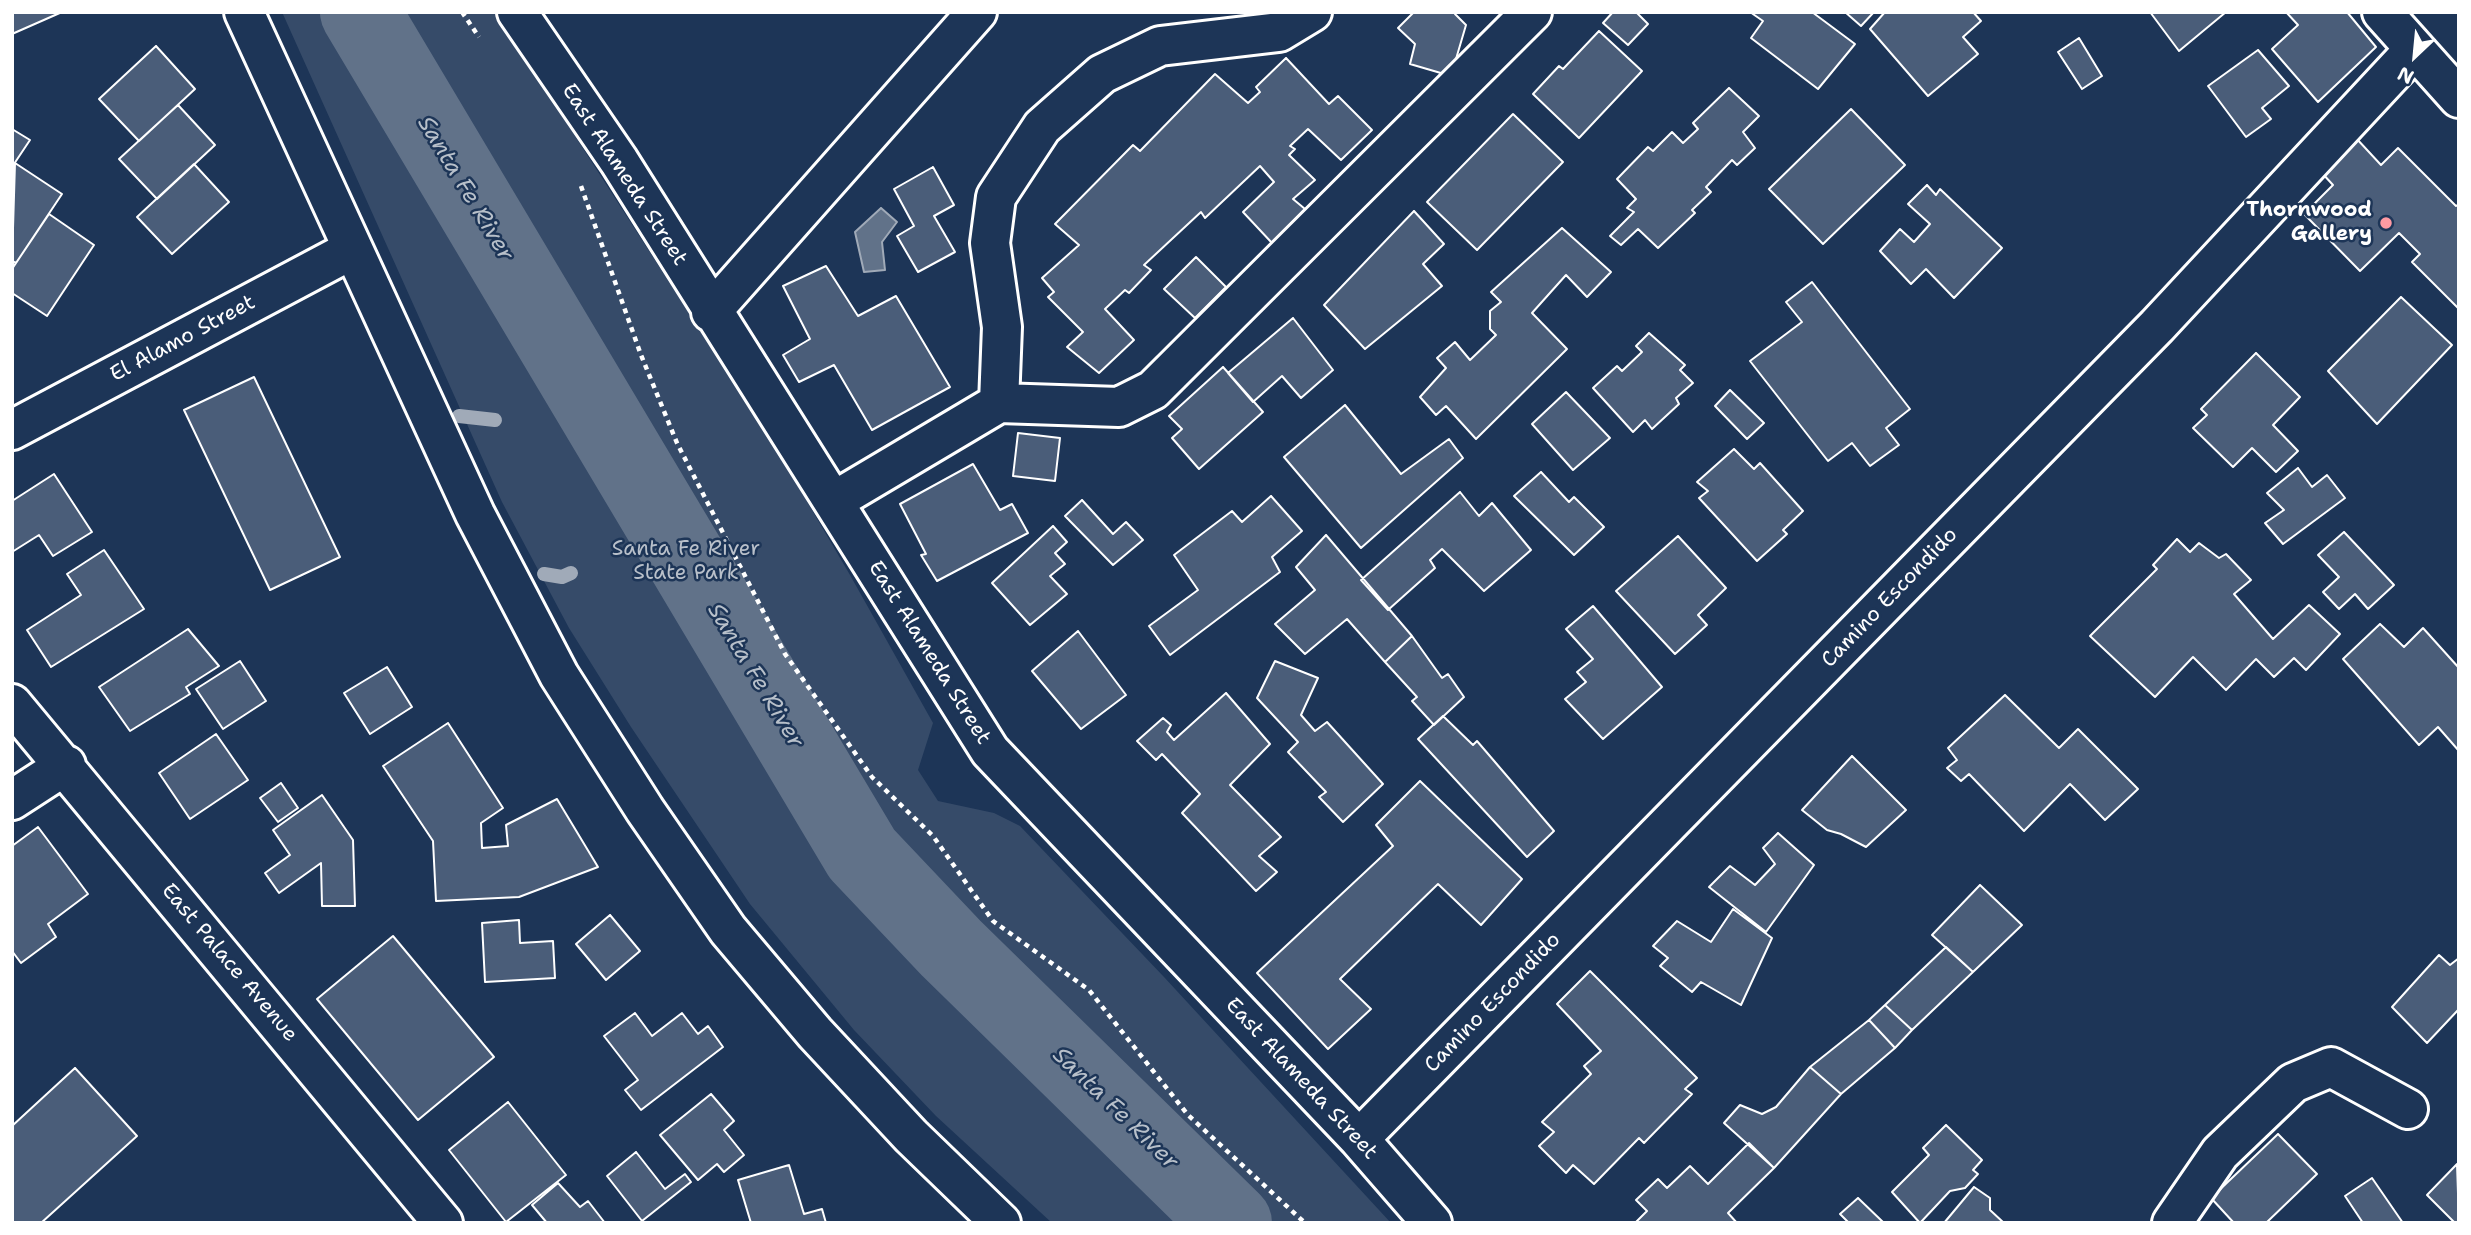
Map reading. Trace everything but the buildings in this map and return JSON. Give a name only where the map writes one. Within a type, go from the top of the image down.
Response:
[{"type":"street","points":[[244,12],[481,526],[559,675],[645,810],[728,930],[815,1033],[911,1136],[1001,1223]]},
{"type":"street","name":"East Alameda Street","points":[[517,12],[619,161],[711,312],[834,501],[990,751],[1359,1139],[1432,1223]]},
{"type":"street","points":[[711,312],[977,12]]},
{"type":"street","points":[[999,403],[1002,327],[990,243],[996,197],[1042,127],[1102,74],[1160,46],[1279,32],[1312,12]]},
{"type":"street","points":[[834,501],[999,403],[1119,407],[1153,390],[1532,12]]},
{"type":"street","points":[[2382,12],[2459,98]]},
{"type":"street","name":"Camino Escondido","points":[[1359,1139],[2157,326],[2414,50]]},
{"type":"street","name":"El Alamo Street","points":[[12,430],[353,249]]},
{"type":"street","name":"East Palace Avenue","points":[[12,704],[66,765],[443,1223]]},
{"type":"street","points":[[12,800],[66,765]]},
{"type":"street","points":[[2172,1223],[2220,1153],[2293,1083],[2331,1067],[2408,1109]]},
{"type":"path","points":[[462,12],[486,46]]},
{"type":"path","points":[[580,182],[641,355],[677,443],[785,654],[872,777],[933,836],[993,921],[1089,990],[1188,1115],[1305,1223]]},
{"type":"green space","name":"Santa Fe River State Park","points":[[282,12],[495,12],[771,440],[850,575],[933,723],[918,770],[938,801],[994,813],[1020,826],[1164,977],[1391,1223],[1052,1223],[936,1116],[854,1030],[750,904],[631,727],[569,628],[502,502]]},
{"type":"shaded area","points":[[881,208],[897,222],[882,242],[885,270],[864,272],[855,232]]},
{"type":"waterway","name":"Santa Fe River","points":[[360,12],[862,854],[951,948],[1232,1223]]},
{"type":"waterway","points":[[459,416],[495,420]]},
{"type":"waterway","points":[[544,574],[562,577],[571,573]]},
{"type":"place","name":"Thornwood Gallery","points":[[2386,223]]}]
